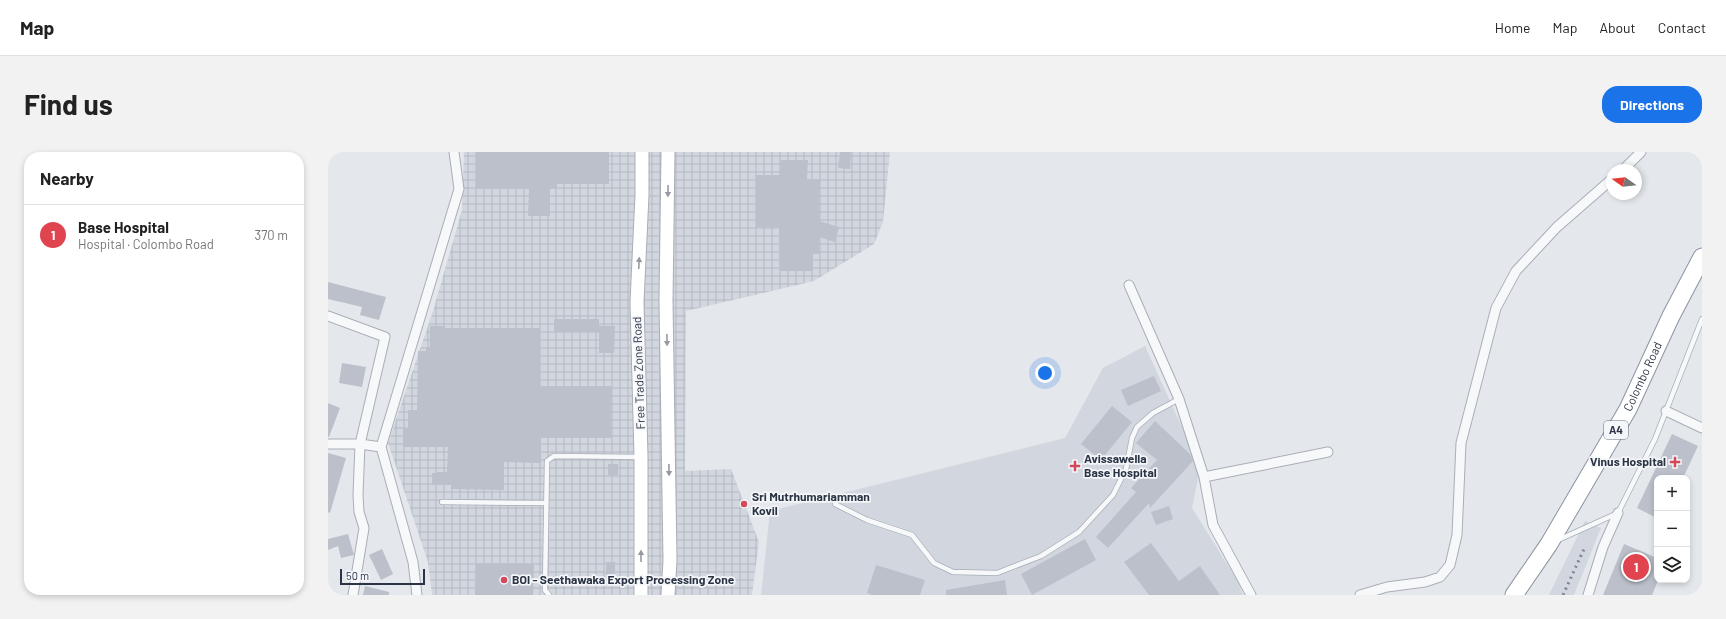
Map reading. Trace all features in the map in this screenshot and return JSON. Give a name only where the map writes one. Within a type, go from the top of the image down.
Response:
[{"type":"highway","name":"Colombo Road","points":[[1514,595],[1549,544],[1628,409],[1702,257]]},
{"type":"street","points":[[417,595],[413,562],[381,447],[459,189],[454,152]]},
{"type":"street","name":"Free Trade Zone Road","points":[[641,595],[641,457],[637,302],[642,195],[642,152]]},
{"type":"street","points":[[668,152],[666,301],[670,560],[668,595]]},
{"type":"street","points":[[1629,164],[1641,152]]},
{"type":"street","points":[[1360,595],[1387,587],[1425,582],[1440,577],[1450,565],[1457,536],[1461,443],[1496,308],[1516,271],[1557,227],[1606,184]]},
{"type":"street","points":[[1129,285],[1178,399],[1204,477],[1213,525],[1251,595]]},
{"type":"street","points":[[328,316],[385,337],[360,444],[358,495],[359,512],[364,528],[353,595]]},
{"type":"street","points":[[1666,411],[1702,428]]},
{"type":"street","points":[[328,444],[360,444],[381,447]]},
{"type":"street","points":[[1204,477],[1328,452]]},
{"type":"street","points":[[1588,595],[1603,547],[1618,513]]},
{"type":"lane","points":[[1549,544],[1618,513],[1666,411],[1702,319]]},
{"type":"lane","points":[[835,504],[867,520],[912,535],[934,563],[953,572],[998,573],[1041,556],[1079,532],[1113,495],[1126,468],[1132,438],[1137,427],[1153,413],[1178,399]]},
{"type":"lane","points":[[549,595],[545,590],[547,461],[554,456],[641,457]]},
{"type":"lane","points":[[442,502],[546,503]]},
{"type":"shaded area","points":[[464,152],[890,152],[883,222],[874,244],[814,281],[686,311],[685,471],[731,469],[759,542],[752,595],[432,595],[428,562],[388,443],[433,311],[462,210]]},
{"type":"shaded area","name":"Avissawella Base Hospital","points":[[1145,346],[1196,458],[1199,474],[1192,508],[1237,580],[1243,595],[761,595],[770,511],[1065,438],[1103,368]]},
{"type":"shaded area","points":[[1585,521],[1601,528],[1574,595],[1549,595]]},
{"type":"building","points":[[476,152],[609,152],[609,184],[557,184],[557,188],[550,189],[550,216],[528,216],[529,189],[476,189]]},
{"type":"building","points":[[840,152],[851,152],[850,169],[838,168]]},
{"type":"building","points":[[781,160],[808,160],[807,179],[820,179],[819,221],[839,227],[835,242],[819,237],[819,254],[813,254],[813,271],[780,271],[779,227],[756,227],[756,175],[780,175]]},
{"type":"building","points":[[328,282],[386,297],[379,320],[360,315],[362,307],[328,299]]},
{"type":"building","points":[[554,319],[599,319],[599,332],[554,332]]},
{"type":"building","points":[[430,326],[445,326],[445,328],[540,328],[540,386],[612,386],[611,438],[541,438],[541,463],[504,462],[504,490],[451,489],[451,485],[432,485],[432,473],[447,472],[448,447],[403,447],[403,429],[408,429],[408,410],[417,410],[418,351],[426,351],[426,347],[430,347]]},
{"type":"building","points":[[599,326],[615,326],[614,353],[599,353]]},
{"type":"building","points":[[342,363],[366,367],[362,387],[339,383]]},
{"type":"building","points":[[1154,376],[1161,391],[1128,406],[1121,390]]},
{"type":"building","points":[[328,403],[340,408],[329,437],[328,437]]},
{"type":"building","points":[[1112,406],[1132,422],[1101,460],[1081,444]]},
{"type":"building","points":[[1155,421],[1190,454],[1193,461],[1150,508],[1149,503],[1108,548],[1096,537],[1136,492],[1131,488],[1157,460],[1136,443]]},
{"type":"building","name":"Vinus Hospital","points":[[1672,434],[1698,446],[1684,475],[1654,475],[1654,516],[1637,508]]},
{"type":"building","points":[[328,453],[346,458],[330,513],[328,512]]},
{"type":"building","points":[[608,464],[618,464],[618,475],[608,475]]},
{"type":"building","points":[[1169,506],[1173,519],[1156,525],[1151,512]]},
{"type":"building","points":[[348,534],[354,555],[341,558],[338,546],[328,550],[328,539]]},
{"type":"building","points":[[1085,539],[1096,560],[1032,595],[1021,574]]},
{"type":"building","points":[[1151,543],[1179,581],[1200,566],[1220,595],[1149,595],[1124,562]]},
{"type":"building","points":[[1624,544],[1654,557],[1654,583],[1657,583],[1652,595],[1603,595]]},
{"type":"building","points":[[382,549],[393,574],[381,580],[369,555]]},
{"type":"building","points":[[606,562],[615,562],[615,579],[606,579]]},
{"type":"building","name":"BOI - Seethawaka Export Processing Zone","points":[[476,563],[534,564],[533,595],[475,595]]},
{"type":"building","points":[[876,565],[925,580],[920,595],[872,595],[867,593]]},
{"type":"building","points":[[1005,580],[1007,595],[946,595],[946,590]]},
{"type":"building","points":[[365,586],[389,592],[389,595],[363,595]]},
{"type":"railway","points":[[1563,595],[1584,549]]},
{"type":"place","name":"Vinus Hospital","points":[[1675,462]]},
{"type":"place","name":"Avissawella Base Hospital","points":[[1075,466]]},
{"type":"place","name":"Sri Mutrhumariamman Kovil","points":[[744,504]]},
{"type":"place","name":"Base Hospital","points":[[1636,567]]},
{"type":"place","name":"BOI - Seethawaka Export Processing Zone","points":[[504,580]]}]
